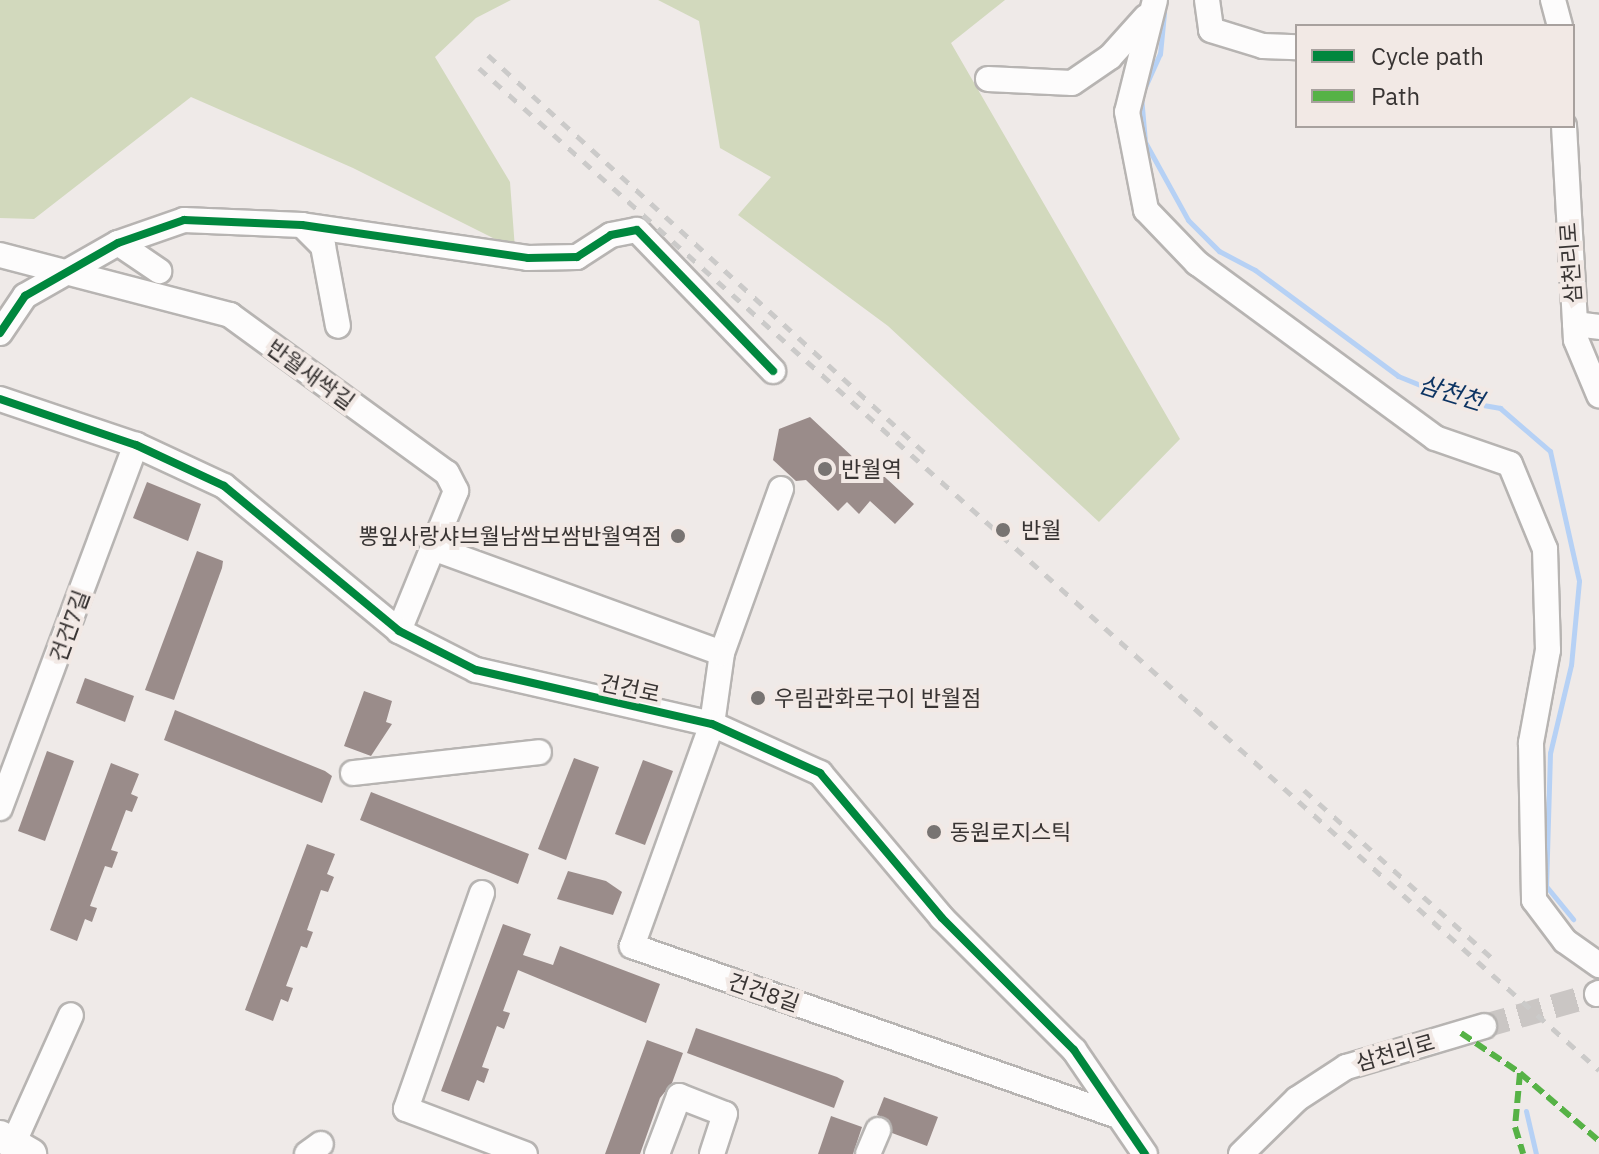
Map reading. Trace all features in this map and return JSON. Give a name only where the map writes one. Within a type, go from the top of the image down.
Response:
[{"type":"street","points":[[1207,0],[1211,30],[1263,46],[1295,47]]},
{"type":"street","points":[[1553,0],[1559,24]]},
{"type":"street","points":[[988,79],[1072,83],[1110,57],[1151,8]]},
{"type":"street","points":[[1151,8],[1127,112],[1146,210],[1197,263],[1435,438],[1510,464],[1545,549],[1548,650],[1531,743],[1534,900],[1565,941],[1599,965]]},
{"type":"street","name":"삼천리로","points":[[1564,128],[1587,326],[1576,340],[1599,395]]},
{"type":"street","points":[[0,333],[25,296],[118,243],[184,220],[302,225],[528,258],[577,257],[611,235],[637,230],[773,371]]},
{"type":"street","points":[[302,225],[323,246],[338,326]]},
{"type":"street","points":[[118,243],[159,271]]},
{"type":"street","name":"반월새싹길","points":[[0,255],[63,274],[230,315],[447,473],[456,491],[399,631]]},
{"type":"street","name":"건건로","points":[[0,399],[136,445],[224,486],[399,631],[476,670],[712,724],[820,773],[942,918],[1074,1050],[1145,1154]]},
{"type":"street","name":"건건7길","points":[[0,808],[136,445]]},
{"type":"street","points":[[712,724],[722,653],[781,489]]},
{"type":"street","points":[[433,548],[722,653]]},
{"type":"street","name":"건건8길","points":[[712,724],[632,946],[1118,1116]]},
{"type":"street","points":[[353,773],[539,752]]},
{"type":"street","points":[[482,893],[406,1109],[525,1154]]},
{"type":"street","points":[[15,1145],[71,1015]]},
{"type":"street","name":"삼천리로","points":[[1241,1154],[1297,1099],[1346,1067],[1484,1026]]},
{"type":"street","points":[[657,1154],[679,1096],[725,1114],[712,1154]]},
{"type":"street","points":[[868,1154],[878,1130]]},
{"type":"green space","points":[[0,0],[511,0],[476,18],[435,57],[510,182],[515,249],[353,168],[191,97],[34,219],[0,218]]},
{"type":"green space","points":[[658,0],[1005,0],[951,43],[1180,439],[1099,522],[888,326],[738,215],[771,177],[720,148],[699,21]]},
{"type":"building","name":"반월역","points":[[810,417],[869,472],[874,467],[914,504],[895,524],[870,501],[859,514],[847,502],[838,511],[806,480],[796,481],[773,460],[779,429]]},
{"type":"building","points":[[147,482],[201,504],[188,541],[133,518]]},
{"type":"building","points":[[197,551],[223,561],[222,568],[174,700],[145,690]]},
{"type":"building","points":[[85,678],[134,696],[125,722],[76,703]]},
{"type":"building","points":[[364,691],[392,701],[386,722],[392,724],[371,756],[344,746]]},
{"type":"building","points":[[175,710],[325,771],[332,776],[322,803],[164,740]]},
{"type":"building","points":[[47,751],[74,761],[45,841],[18,831]]},
{"type":"building","points":[[574,758],[599,767],[566,860],[538,849]]},
{"type":"building","points":[[643,760],[673,771],[645,845],[615,834]]},
{"type":"building","points":[[111,763],[139,774],[131,794],[138,797],[132,812],[126,810],[111,850],[118,852],[112,868],[105,866],[90,906],[97,908],[92,922],[85,919],[77,941],[50,930]]},
{"type":"building","points":[[371,792],[529,854],[518,884],[360,820]]},
{"type":"building","points":[[307,844],[335,854],[327,874],[334,877],[328,892],[321,890],[307,930],[313,932],[307,948],[301,946],[286,986],[293,988],[288,1002],[281,999],[273,1021],[245,1010]]},
{"type":"building","points":[[568,871],[606,881],[622,892],[613,915],[557,899]]},
{"type":"building","points":[[503,924],[531,934],[523,955],[553,965],[560,946],[660,984],[646,1023],[518,970],[503,1011],[510,1013],[504,1029],[497,1026],[482,1067],[489,1069],[484,1083],[477,1080],[469,1101],[441,1091]]},
{"type":"building","points":[[696,1028],[844,1081],[834,1108],[687,1053]]},
{"type":"building","points":[[647,1040],[683,1053],[672,1083],[660,1098],[640,1154],[605,1154]]},
{"type":"building","points":[[884,1097],[938,1117],[927,1146],[892,1133],[889,1120],[877,1115]]},
{"type":"building","points":[[831,1116],[862,1127],[853,1154],[818,1154]]},
{"type":"waterway","name":"삼천천","points":[[1145,87],[1160,54],[1164,13]]},
{"type":"waterway","name":"삼천천","points":[[1141,96],[1145,142],[1188,220],[1219,251],[1255,270],[1398,376],[1460,401],[1500,408],[1550,451],[1579,581],[1571,665],[1550,753],[1546,886],[1573,919]]},
{"type":"waterway","name":"삼천천","points":[[1526,1111],[1536,1154]]},
{"type":"tunnel","points":[[1484,1026],[1597,994]]},
{"type":"railway","points":[[488,55],[924,452]]},
{"type":"railway","points":[[479,68],[1599,1070]]},
{"type":"railway","points":[[1304,790],[1492,958]]},
{"type":"marked path","points":[[1461,1033],[1520,1073],[1599,1141]]},
{"type":"marked path","points":[[1520,1073],[1515,1127],[1523,1154]]},
{"type":"cycle path","points":[[0,333],[25,296],[118,243],[184,220],[302,225],[528,258],[577,257],[611,235],[637,230],[773,371]]},
{"type":"cycle path","points":[[0,399],[136,445],[224,486],[399,631],[476,670],[712,724],[820,773],[942,918],[1074,1050],[1145,1154]]},
{"type":"place","name":"반월역","points":[[825,469]]},
{"type":"place","name":"반월","points":[[1003,530]]},
{"type":"place","name":"뽕잎사랑샤브월남쌈보쌈반월역점","points":[[678,536]]},
{"type":"place","name":"우림관화로구이 반월점","points":[[758,698]]},
{"type":"place","name":"동원로지스틱","points":[[934,832]]}]
